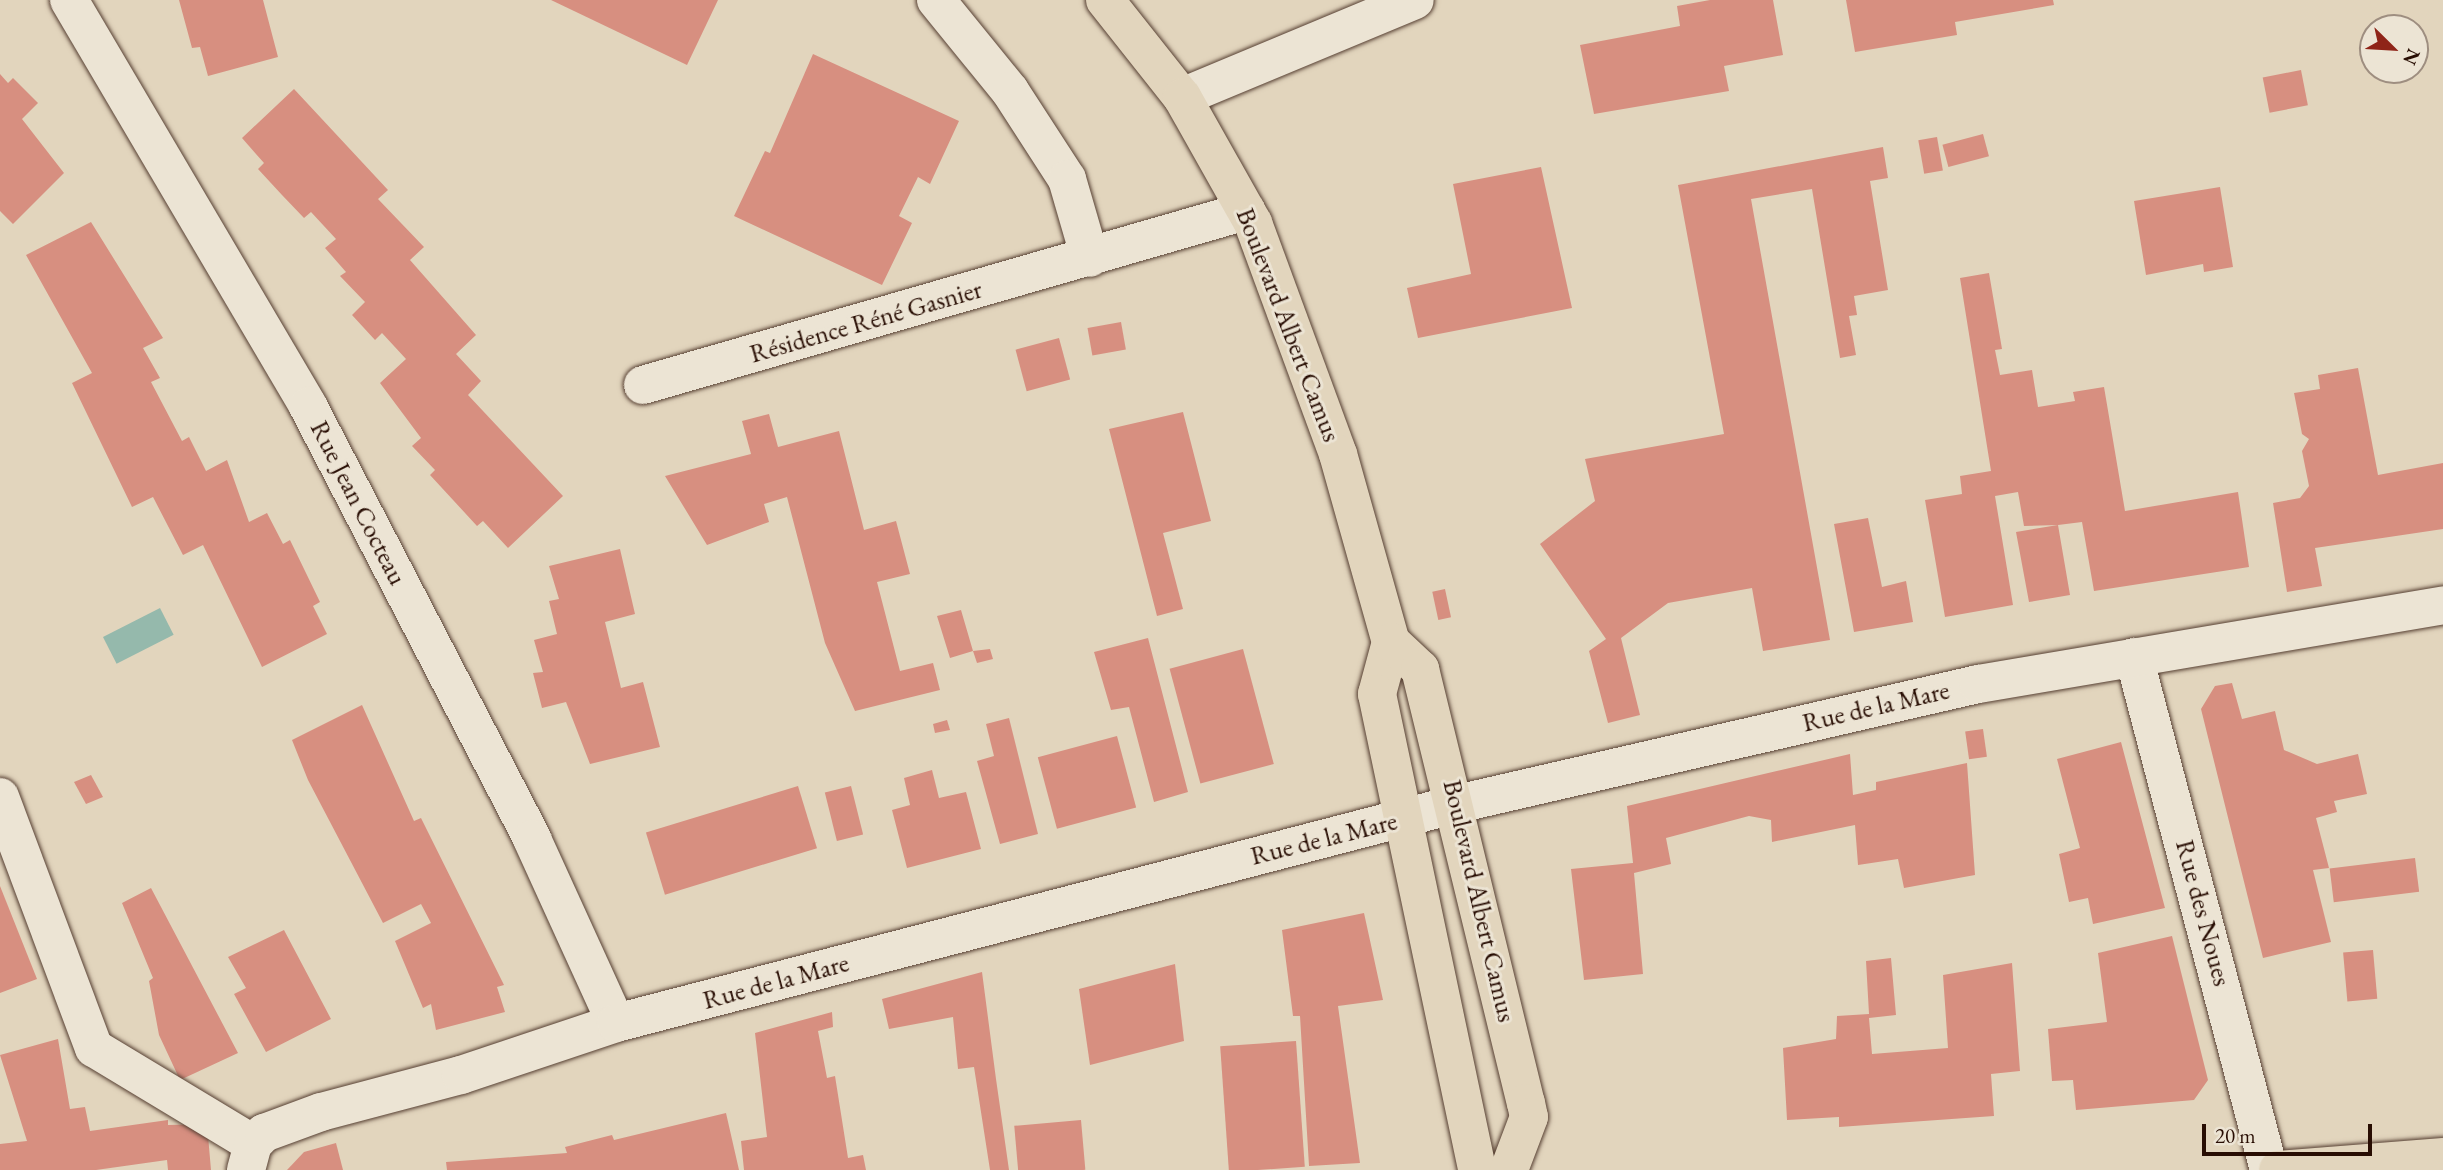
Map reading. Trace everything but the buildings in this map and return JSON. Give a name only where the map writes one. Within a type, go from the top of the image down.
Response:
[{"type":"main road","name":"Boulevard Albert Camus","points":[[1105,0],[1182,97],[1246,211],[1314,378],[1391,642],[1420,669],[1457,804],[1529,1116],[1509,1170]]},
{"type":"main road","name":"Boulevard Albert Camus","points":[[1391,642],[1377,694],[1478,1170]]},
{"type":"main road","points":[[2278,1170],[2443,1157]]},
{"type":"street","name":"Rue Jean Cocteau","points":[[69,0],[308,406],[532,839],[616,1023]]},
{"type":"street","points":[[936,0],[1010,91],[1066,179],[1090,258]]},
{"type":"street","points":[[1182,97],[1415,0]]},
{"type":"street","name":"Résidence Réné Gasnier","points":[[643,385],[1246,211]]},
{"type":"street","name":"Rue de la Mare","points":[[250,1157],[288,1122],[461,1075],[616,1023],[1457,804],[1978,684],[2443,605]]},
{"type":"street","name":"Rue des Noues","points":[[2134,657],[2269,1170]]},
{"type":"street","points":[[0,797],[94,1048],[250,1157]]},
{"type":"water","points":[[160,608],[174,635],[117,664],[103,637]]}]
